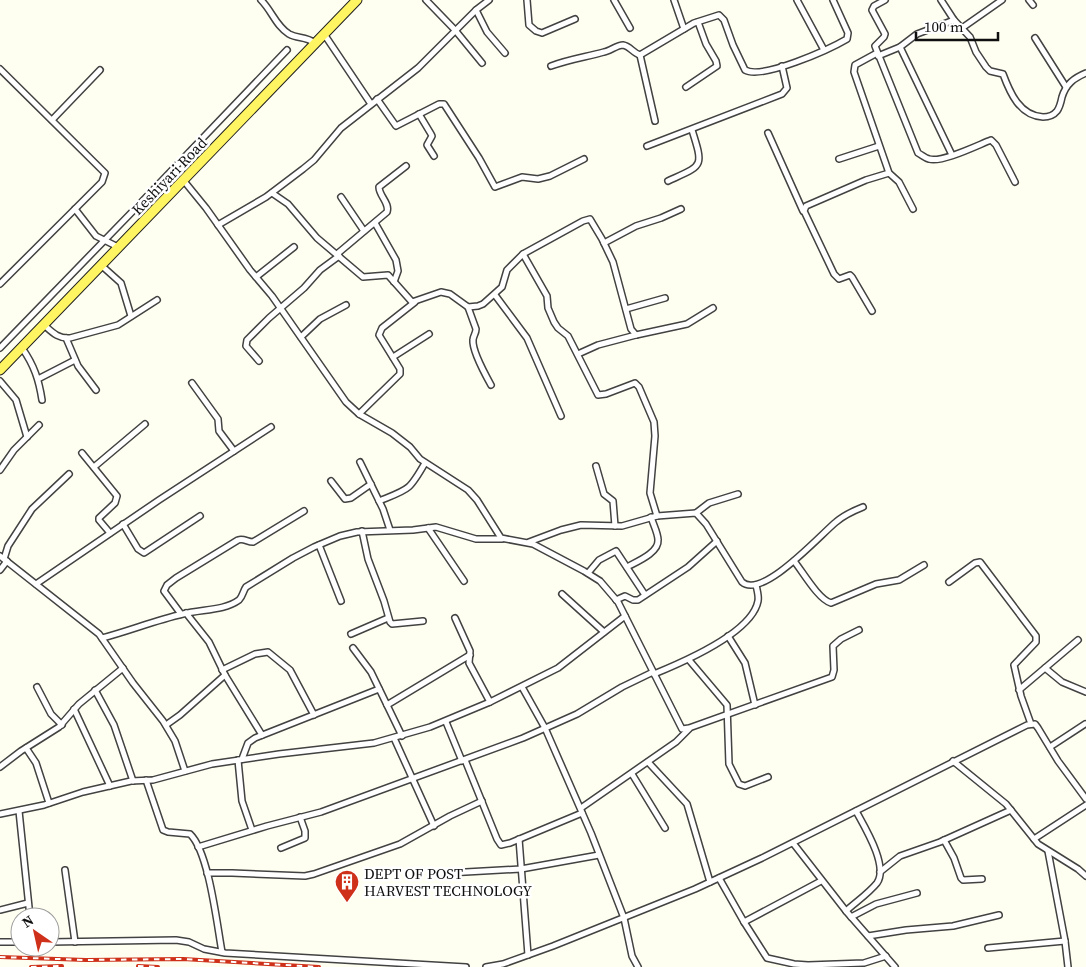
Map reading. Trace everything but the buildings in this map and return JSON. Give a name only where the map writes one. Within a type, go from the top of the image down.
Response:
[{"type":"main road","name":"Keshiyari Road","points":[[0,370],[357,0]]},
{"type":"street","points":[[261,0],[276,22],[286,32],[308,38],[315,43]]},
{"type":"street","points":[[426,0],[455,30],[482,63]]},
{"type":"street","points":[[218,225],[272,193],[314,160],[340,128],[418,68],[488,0]]},
{"type":"street","points":[[527,0],[529,25],[539,33],[575,20]]},
{"type":"street","points":[[614,0],[630,28]]},
{"type":"street","points":[[674,0],[684,29]]},
{"type":"street","points":[[797,0],[824,50]]},
{"type":"street","points":[[551,66],[621,46],[628,47],[634,53],[640,54],[698,22],[717,16],[722,17],[745,70],[756,72],[782,66],[842,42],[848,36],[833,0]]},
{"type":"street","points":[[885,0],[874,6],[872,10],[884,34],[884,37],[876,44],[878,55],[918,153],[932,160],[952,155],[991,140],[996,145],[1016,182]]},
{"type":"street","points":[[941,0],[954,20],[970,37],[982,62],[990,71],[1002,74],[1014,99],[1028,114],[1045,117],[1055,114],[1059,109],[1066,87],[1070,82],[1086,73]]},
{"type":"street","points":[[962,28],[1002,0]]},
{"type":"street","points":[[1028,0],[1033,5]]},
{"type":"street","points":[[476,10],[487,32],[506,53]]},
{"type":"street","points":[[913,209],[899,182],[888,173],[854,68],[860,62],[900,47],[917,34],[954,20]]},
{"type":"street","points":[[686,87],[717,66],[698,22]]},
{"type":"street","points":[[324,34],[371,104]]},
{"type":"street","points":[[1035,38],[1066,87]]},
{"type":"street","points":[[900,47],[952,155]]},
{"type":"street","points":[[0,348],[287,50]]},
{"type":"street","points":[[640,54],[655,121]]},
{"type":"street","points":[[647,146],[692,130],[786,91],[782,66]]},
{"type":"street","points":[[0,69],[105,173],[102,182],[0,284]]},
{"type":"street","points":[[52,120],[100,70]]},
{"type":"street","points":[[377,99],[396,126],[439,104],[444,104],[479,158],[495,187],[522,177],[538,179],[550,176],[584,159]]},
{"type":"street","points":[[419,114],[431,134],[427,145],[434,156]]},
{"type":"street","points":[[668,182],[692,170],[698,164],[698,152],[692,130]]},
{"type":"street","points":[[768,133],[834,274],[839,279],[850,275],[872,312]]},
{"type":"street","points":[[839,159],[879,146]]},
{"type":"street","points":[[259,361],[246,346],[247,340],[304,288],[320,270],[375,223],[388,209],[379,187],[406,166]]},
{"type":"street","points":[[804,211],[806,206],[866,180],[888,173]]},
{"type":"street","points":[[184,181],[280,308],[346,402],[359,414],[392,433],[413,450],[418,458],[468,490],[497,534],[503,539]]},
{"type":"street","points":[[272,193],[288,204],[318,238],[365,278],[384,274],[391,278],[409,300],[415,302]]},
{"type":"street","points":[[341,196],[364,232]]},
{"type":"street","points":[[75,209],[96,236],[119,248]]},
{"type":"street","points":[[604,243],[636,226],[681,209]]},
{"type":"street","points":[[359,414],[401,372],[380,337],[380,331],[415,302],[436,294],[450,294],[468,306],[483,304],[502,287],[508,270],[523,254],[587,220],[592,221],[616,270],[631,329],[636,335]]},
{"type":"street","points":[[375,223],[396,260],[398,271],[394,282]]},
{"type":"street","points":[[256,277],[294,247]]},
{"type":"street","points":[[523,254],[547,296],[548,308],[554,322],[568,336],[598,395],[637,383],[654,422],[655,434],[650,492],[658,538],[657,545],[645,557],[627,567]]},
{"type":"street","points":[[102,266],[121,283],[131,316]]},
{"type":"street","points":[[494,295],[527,338],[561,416]]},
{"type":"street","points":[[626,309],[665,298]]},
{"type":"street","points":[[44,325],[56,335],[66,338],[115,327],[157,300]]},
{"type":"street","points":[[301,337],[320,320],[346,305]]},
{"type":"street","points":[[468,306],[476,329],[473,340],[481,369],[492,385]]},
{"type":"street","points":[[578,354],[598,345],[687,324],[713,308]]},
{"type":"street","points":[[393,358],[429,334]]},
{"type":"street","points":[[66,338],[81,371],[96,390]]},
{"type":"street","points":[[22,348],[34,365],[42,400]]},
{"type":"street","points":[[38,380],[75,360]]},
{"type":"street","points":[[0,381],[16,400],[27,437]]},
{"type":"street","points":[[192,384],[218,419],[218,431],[234,451]]},
{"type":"street","points":[[94,467],[145,424]]},
{"type":"street","points":[[0,470],[14,450],[39,425]]},
{"type":"street","points":[[36,584],[123,524],[271,427]]},
{"type":"street","points":[[82,453],[117,496],[116,503],[99,518],[110,533]]},
{"type":"street","points":[[360,462],[379,501],[390,530]]},
{"type":"street","points":[[379,501],[408,489],[425,462]]},
{"type":"street","points":[[596,466],[604,494],[613,501],[615,526]]},
{"type":"street","points":[[0,570],[8,546],[32,509],[69,474]]},
{"type":"street","points":[[332,481],[345,499],[351,498],[371,484]]},
{"type":"street","points":[[529,542],[572,527],[626,525],[654,517],[696,513],[710,503],[738,494]]},
{"type":"street","points":[[696,513],[702,518],[742,582],[756,585],[788,566],[836,522],[863,507]]},
{"type":"street","points":[[262,735],[224,673],[209,642],[164,591],[167,585],[176,578],[238,540],[244,539],[253,542],[304,511]]},
{"type":"street","points":[[123,524],[138,549],[144,553],[200,516]]},
{"type":"street","points":[[428,528],[464,581]]},
{"type":"street","points":[[102,638],[183,614],[213,609],[234,602],[254,582],[293,558],[340,536],[362,531],[428,528],[444,529],[476,539],[503,539],[529,542],[600,581],[616,600],[680,727],[685,729],[832,677],[834,670],[833,646],[841,639],[859,630]]},
{"type":"street","points":[[362,531],[368,559],[384,601],[388,618],[392,624],[423,621]]},
{"type":"street","points":[[616,600],[625,596],[635,600],[644,596],[688,567],[717,541]]},
{"type":"street","points":[[319,545],[341,601]]},
{"type":"street","points":[[588,573],[599,560],[614,551],[618,552],[644,596]]},
{"type":"street","points":[[3,559],[81,618],[102,638],[166,725],[175,741],[186,771]]},
{"type":"street","points":[[794,561],[818,592],[826,601],[831,603],[876,584],[898,580],[924,565]]},
{"type":"street","points":[[949,582],[975,563],[980,562],[1036,636],[1036,642],[1014,665],[1020,690],[1031,724],[1038,728],[1086,799]]},
{"type":"street","points":[[198,847],[252,830],[321,812],[464,760],[577,714],[622,687],[689,660],[728,636],[746,621],[754,609],[758,600],[756,585]]},
{"type":"street","points":[[562,594],[604,632]]},
{"type":"street","points":[[0,814],[49,804],[83,792],[146,780],[212,764],[374,743],[402,736],[446,722],[522,687],[565,664],[625,616]]},
{"type":"street","points":[[351,634],[388,618]]},
{"type":"street","points":[[455,618],[470,651],[469,663],[490,702]]},
{"type":"street","points":[[728,636],[746,663],[754,705]]},
{"type":"street","points":[[1020,690],[1078,640]]},
{"type":"street","points":[[353,648],[368,668],[402,736]]},
{"type":"street","points":[[166,725],[180,715],[224,673],[255,654],[268,652],[290,670],[314,715]]},
{"type":"street","points":[[387,705],[470,655]]},
{"type":"street","points":[[689,660],[725,702],[728,714],[729,764],[739,784],[746,786],[768,777]]},
{"type":"street","points":[[0,767],[62,725],[74,709],[123,668]]},
{"type":"street","points":[[1045,668],[1062,682],[1086,692]]},
{"type":"street","points":[[37,687],[51,714],[62,725]]},
{"type":"street","points":[[522,687],[545,728],[582,810],[624,918],[632,956],[638,967]]},
{"type":"street","points":[[252,830],[242,801],[240,759],[248,743],[262,735],[379,688]]},
{"type":"street","points":[[95,690],[114,725],[133,781]]},
{"type":"street","points":[[74,709],[110,786]]},
{"type":"street","points":[[446,722],[500,845],[519,839],[582,810],[680,740],[689,728]]},
{"type":"street","points":[[486,967],[503,964],[528,955],[624,918],[719,878],[1031,724]]},
{"type":"street","points":[[1050,747],[1085,724]]},
{"type":"street","points":[[394,738],[434,826]]},
{"type":"street","points":[[26,748],[36,763],[49,804]]},
{"type":"street","points":[[648,762],[687,804],[710,882]]},
{"type":"street","points":[[953,762],[996,796],[1034,839],[1048,851],[1086,876]]},
{"type":"street","points":[[632,774],[665,828]]},
{"type":"street","points":[[146,780],[163,830],[190,834],[198,847],[207,873],[222,952]]},
{"type":"street","points":[[207,873],[232,872],[305,876],[314,874],[400,844],[482,801]]},
{"type":"street","points":[[1034,839],[1086,805]]},
{"type":"street","points":[[880,872],[900,856],[944,840],[1010,810]]},
{"type":"street","points":[[19,811],[29,907]]},
{"type":"street","points":[[846,911],[876,884],[880,876],[879,860],[856,811]]},
{"type":"street","points":[[281,848],[305,838],[305,831],[300,817]]},
{"type":"street","points":[[519,839],[528,955]]},
{"type":"street","points":[[944,840],[954,858],[961,878],[963,880],[982,879]]},
{"type":"street","points":[[793,842],[821,881],[895,967]]},
{"type":"street","points":[[1048,851],[1068,967]]},
{"type":"street","points":[[448,873],[521,869],[600,855]]},
{"type":"street","points":[[65,870],[76,942]]},
{"type":"street","points":[[719,878],[767,958],[801,965],[856,964],[871,962],[886,956]]},
{"type":"street","points":[[744,922],[821,881]]},
{"type":"street","points":[[851,917],[876,904],[917,893]]},
{"type":"street","points":[[0,910],[28,903]]},
{"type":"street","points":[[868,936],[906,930],[953,926],[999,915]]},
{"type":"street","points":[[60,942],[184,941],[204,949],[222,952],[466,967]]},
{"type":"street","points":[[988,948],[1065,941]]},
{"type":"railway","points":[[0,957],[86,960],[183,959],[319,967]]},
{"type":"railway","points":[[31,967],[62,966]]},
{"type":"railway","points":[[138,966],[158,967]]},
{"type":"place","name":"DEPT OF POST HARVEST TECHNOLOGY","points":[[347,903]]}]
